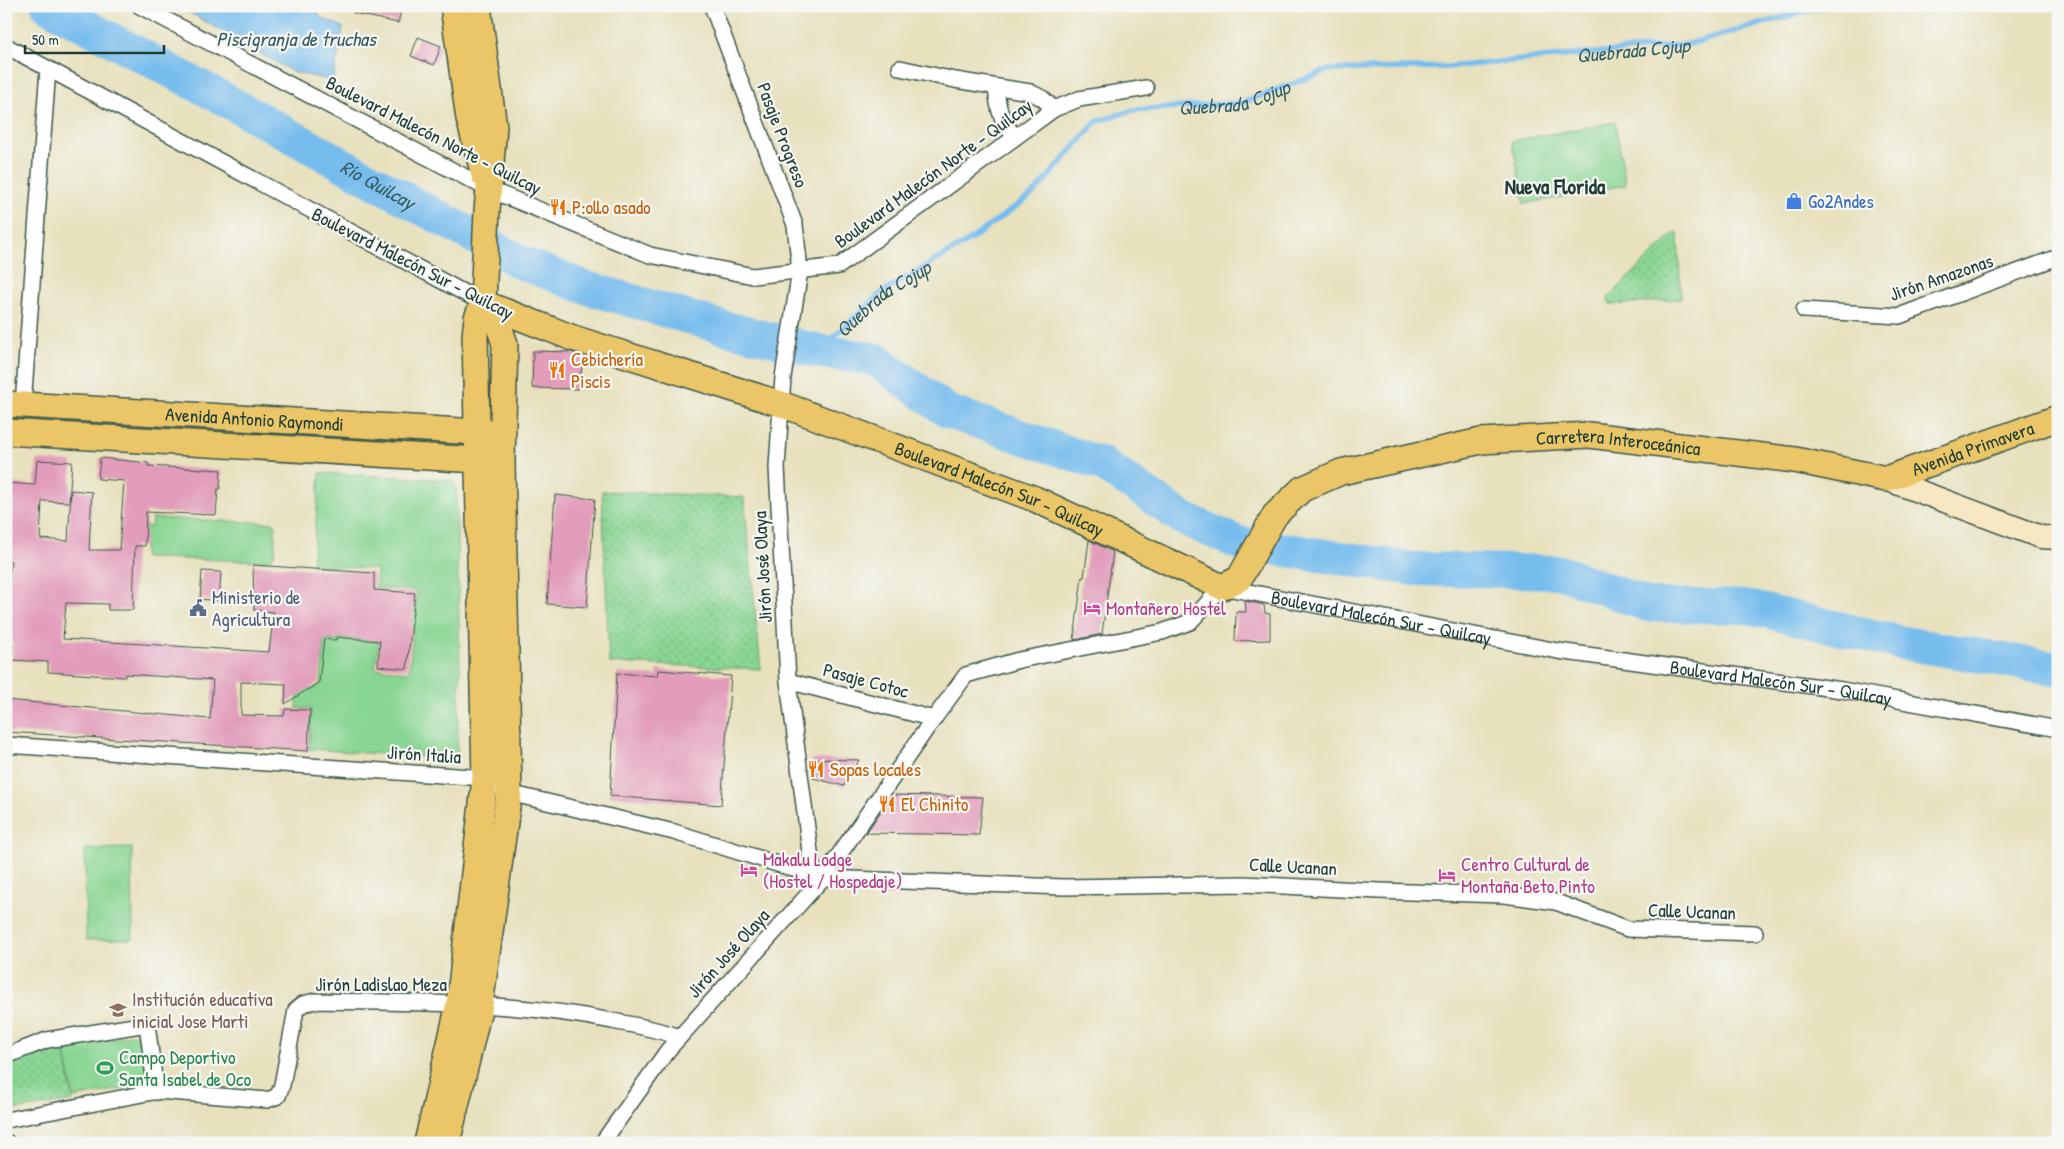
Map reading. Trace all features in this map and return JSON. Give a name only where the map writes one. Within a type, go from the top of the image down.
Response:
[{"type":"main road","points":[[453,6],[469,119],[488,200]]},
{"type":"main road","points":[[427,1143],[469,1005],[485,778],[490,432],[505,344],[484,292],[488,200],[494,127],[478,6]]},
{"type":"main road","name":"Boulevard Malecón Sur - Quilcay","points":[[484,292],[573,338],[781,404],[1035,499],[1231,583]]},
{"type":"main road","name":"Avenida Antonio Raymondi","points":[[14,404],[490,432]]},
{"type":"main road","name":"Avenida Primavera","points":[[1886,479],[2058,418]]},
{"type":"main road","name":"Avenida Antonio Raymondi","points":[[6,432],[490,461]]},
{"type":"main road","name":"Carretera Interoceánica","points":[[1231,583],[1275,515],[1302,489],[1341,472],[1481,441],[1589,435],[1795,460],[1886,479]]},
{"type":"main road","points":[[447,1143],[469,1005],[508,792],[490,461]]},
{"type":"street","name":"Boulevard Malecón Norte - Quilcay","points":[[140,6],[488,200],[650,256],[753,276],[799,276],[839,266],[1014,136],[1054,109],[1079,100],[1146,88]]},
{"type":"street","name":"Pasaje Progreso","points":[[712,6],[796,224],[799,276],[783,377]]},
{"type":"street","name":"Boulevard Malecón Sur - Quilcay","points":[[6,46],[484,292]]},
{"type":"street","points":[[900,68],[1030,92],[1042,98],[1054,109]]},
{"type":"street","points":[[14,404],[48,69]]},
{"type":"street","points":[[996,87],[999,111],[1014,136]]},
{"type":"street","name":"Jirón Amazonas","points":[[1804,310],[1898,316],[2058,257]]},
{"type":"street","name":"Jirón José Olaya","points":[[783,377],[777,467],[788,681],[818,876]]},
{"type":"street","name":"Carretera Interoceánica","points":[[1886,479],[2041,538],[2058,538]]},
{"type":"street","name":"Boulevard Malecón Sur - Quilcay","points":[[1231,583],[1558,651],[1842,690],[2058,729]]},
{"type":"street","name":"Jirón José Olaya","points":[[602,1143],[668,1050],[818,876],[966,675],[1019,660],[1162,632],[1190,622],[1231,583]]},
{"type":"street","name":"Pasaje Cotoc","points":[[788,681],[934,719]]},
{"type":"street","name":"Jirón Italia","points":[[6,745],[485,778],[508,792],[674,832],[818,876]]},
{"type":"street","name":"Calle Ucanan","points":[[818,876],[1064,887],[1243,884],[1504,895],[1556,902],[1628,929],[1755,933]]},
{"type":"street","name":"Jirón Ladislao Meza","points":[[6,1120],[156,1092],[253,1101],[267,1100],[278,1096],[282,1085],[296,1010],[303,1004],[315,1001],[469,1005],[576,1014],[661,1030],[679,1038]]},
{"type":"street","points":[[6,1056],[47,1040],[147,1024],[156,1092]]},
{"type":"green space","points":[[1615,122],[1626,185],[1524,204],[1512,141]]},
{"type":"green space","points":[[1675,232],[1678,234],[1681,299],[1612,305],[1609,303],[1608,298]]},
{"type":"green space","points":[[6,409],[451,437],[450,447],[6,420]]},
{"type":"green space","points":[[320,473],[451,480],[456,486],[460,673],[457,756],[454,759],[309,749],[311,709],[297,708],[298,689],[313,689],[321,684],[324,640],[337,641],[338,638],[379,642],[375,668],[409,672],[417,591],[376,588],[377,569],[312,565]]},
{"type":"green space","points":[[602,491],[744,497],[761,669],[609,663]]},
{"type":"green space","points":[[152,518],[275,523],[275,552],[272,558],[266,561],[144,558],[145,526],[151,527]]},
{"type":"green space","points":[[132,848],[133,939],[86,940],[85,849]]},
{"type":"green space","points":[[141,1033],[151,1083],[74,1098],[64,1048]]},
{"type":"green space","points":[[63,1041],[73,1101],[6,1111],[6,1060]]},
{"type":"water","name":"Piscigranja de truchas","points":[[178,6],[319,6],[316,9],[320,17],[343,27],[333,81],[293,72]]},
{"type":"building","points":[[354,6],[402,6],[398,23],[353,13]]},
{"type":"building","points":[[418,37],[441,46],[434,65],[411,56]]},
{"type":"building","name":"Cebichería Piscis","points":[[533,351],[571,352],[584,357],[578,389],[532,388]]},
{"type":"building","points":[[100,458],[148,463],[148,466],[221,470],[216,515],[146,512],[145,546],[135,546],[133,610],[108,610],[108,604],[66,603],[63,639],[269,652],[274,612],[254,610],[253,565],[374,573],[374,590],[415,593],[407,669],[378,666],[380,641],[336,637],[336,640],[324,639],[319,682],[285,704],[286,684],[241,682],[241,715],[284,716],[285,709],[310,710],[308,751],[6,732],[6,700],[210,719],[213,680],[125,674],[125,677],[48,672],[48,662],[12,660],[13,643],[6,642],[6,606],[11,561],[6,560],[6,483],[35,485],[37,460],[72,462],[69,502],[42,501],[40,539],[68,541],[71,490],[92,492],[89,550],[119,550],[124,481],[98,479]]},
{"type":"building","points":[[555,495],[595,499],[587,607],[547,604]]},
{"type":"building","name":"Montañero Hostel","points":[[1089,540],[1113,552],[1102,634],[1074,640],[1082,577],[1084,577]]},
{"type":"building","points":[[202,571],[221,572],[219,601],[200,599]]},
{"type":"building","points":[[1245,601],[1264,605],[1265,613],[1270,614],[1270,640],[1235,641],[1236,612],[1246,612]]},
{"type":"building","points":[[658,670],[731,676],[721,805],[610,796],[617,673],[657,676]]},
{"type":"building","points":[[812,759],[859,760],[844,786],[813,778]]},
{"type":"building","points":[[892,795],[983,797],[979,835],[866,833]]},
{"type":"waterway","name":"Río Quilcay","points":[[48,6],[222,98],[522,263],[584,287],[722,327],[818,351],[874,359],[949,412],[1102,464],[1184,519],[1239,543],[1414,569],[1560,572],[1648,605],[1748,607],[1897,642],[2058,669]]},
{"type":"waterway","name":"Quebrada Cojup","points":[[818,351],[881,293],[970,240],[1034,193],[1096,122],[1133,110],[1242,103],[1328,70],[1447,67],[1689,44],[1824,6]]},
{"type":"place","name":"Go2Andes","points":[[1794,201]]},
{"type":"place","name":"P:ollo asado","points":[[558,207]]},
{"type":"place","name":"Cebichería Piscis","points":[[557,370]]},
{"type":"place","name":"Ministerio de Agricultura","points":[[198,608]]},
{"type":"place","name":"Montañero Hostel","points":[[1092,608]]},
{"type":"place","name":"Sopas locales","points":[[816,769]]},
{"type":"place","name":"El Chinito","points":[[887,804]]},
{"type":"place","name":"Makalu Lodge (Hostel / Hospedaje)","points":[[749,870]]},
{"type":"place","name":"Centro Cultural de Montaña Beto Pinto","points":[[1447,875]]},
{"type":"place","name":"Institución educativa inicial Jose Marti","points":[[118,1010]]},
{"type":"place","name":"Campo Deportivo Santa Isabel de Oco","points":[[105,1068]]},
{"type":"district","name":"Nueva Florida","points":[[1555,186]]}]
